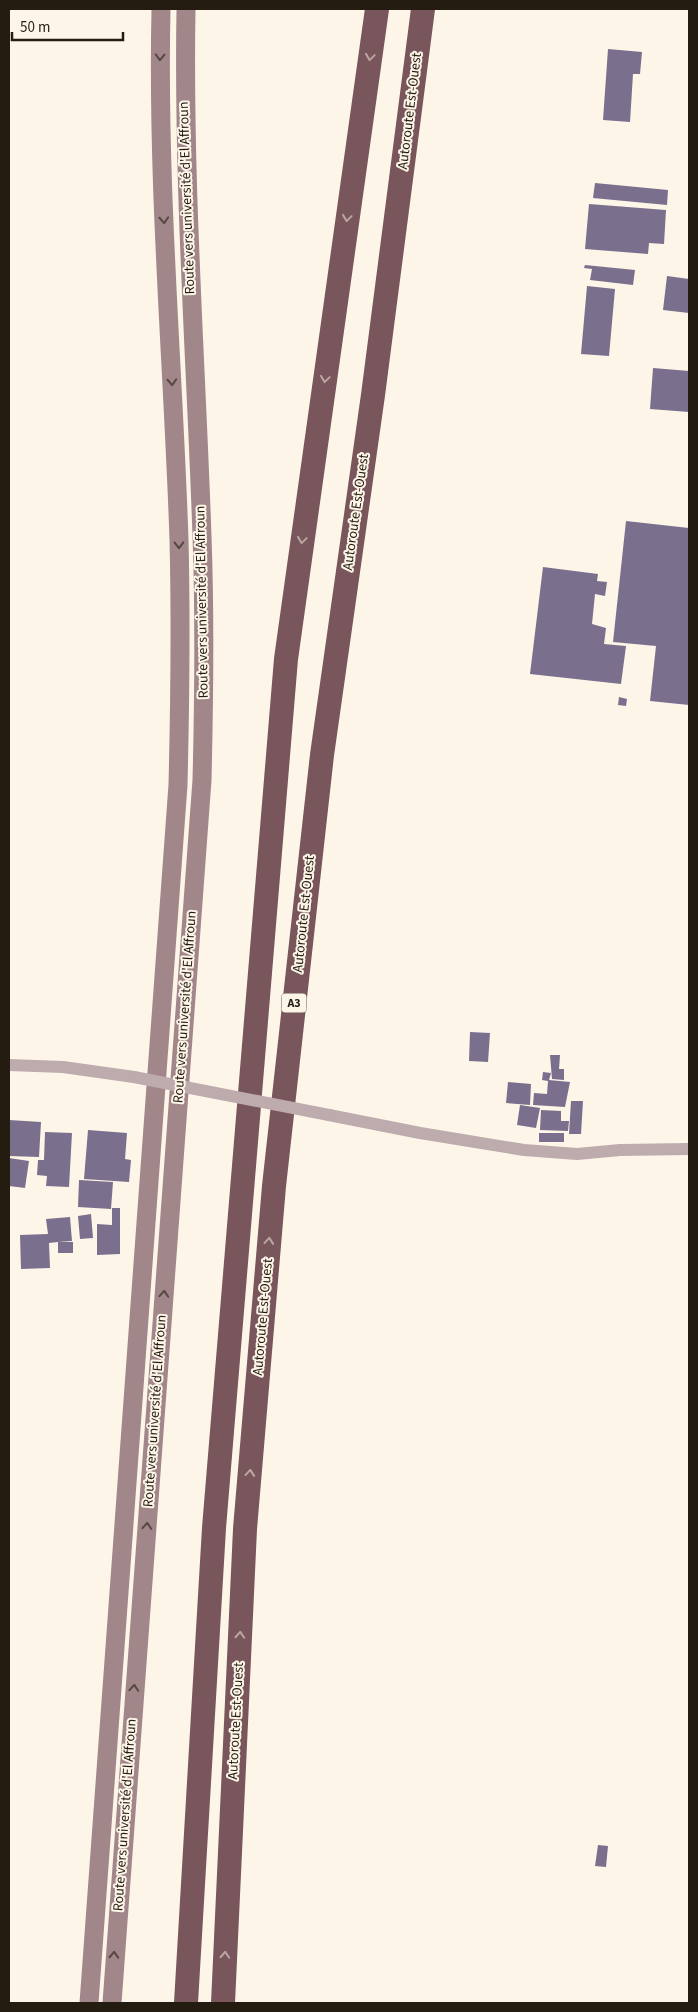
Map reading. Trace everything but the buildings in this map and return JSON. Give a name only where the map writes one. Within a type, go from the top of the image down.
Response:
[{"type":"highway","points":[[186,2003],[214,1528],[286,659],[377,9]]},
{"type":"highway","name":"Autoroute Est-Ouest","points":[[223,2003],[245,1529],[274,1186],[322,754],[424,9]]},
{"type":"main road","name":"Route vers université d'El Affroun","points":[[89,2003],[178,785],[181,670],[179,539],[160,143],[161,9]]},
{"type":"main road","name":"Route vers université d'El Affroun","points":[[112,2003],[202,780],[204,671],[202,537],[184,143],[186,9]]},
{"type":"street","points":[[9,1065],[63,1067],[134,1077],[329,1116],[524,1150],[577,1154],[620,1150],[689,1149]]}]
